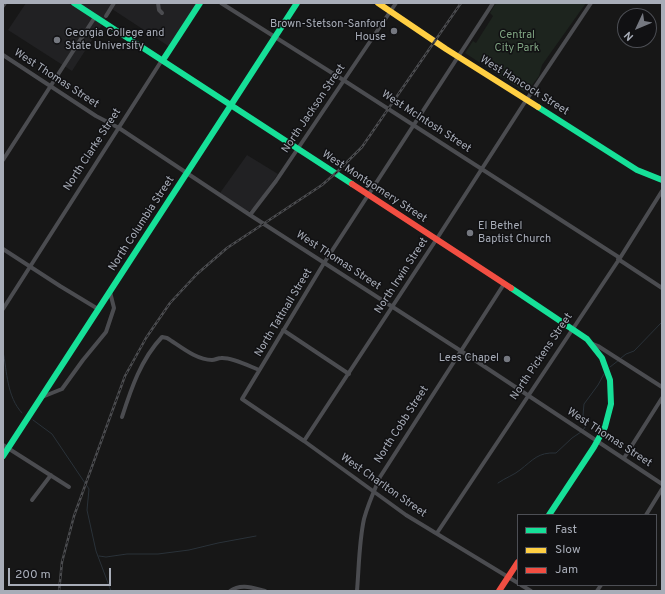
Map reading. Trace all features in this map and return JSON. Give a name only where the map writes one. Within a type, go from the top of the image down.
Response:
[{"type":"main road","name":"West Montgomery Street","points":[[74,3],[572,328],[592,344]]},
{"type":"main road","name":"North Clarke Street","points":[[162,60],[200,3]]},
{"type":"main road","name":"North Columbia Street","points":[[3,456],[5,447],[41,398],[297,3]]},
{"type":"main road","name":"West Hancock Street","points":[[378,3],[637,170],[662,180]]},
{"type":"main road","points":[[550,514],[605,428],[609,416],[611,390],[609,375],[605,364],[592,344]]},
{"type":"main road","points":[[499,591],[517,564]]},
{"type":"street","points":[[106,16],[114,3]]},
{"type":"street","points":[[158,3],[159,10],[162,13]]},
{"type":"street","name":"West McIntosh Street","points":[[221,3],[482,169],[619,258],[662,288]]},
{"type":"street","name":"North Jackson Street","points":[[250,215],[276,181],[396,3]]},
{"type":"street","name":"North Tattnall Street","points":[[242,399],[324,263],[493,3]]},
{"type":"street","name":"North Irwin Street","points":[[304,441],[591,3]]},
{"type":"street","points":[[3,160],[5,154],[95,17]]},
{"type":"street","name":"West Thomas Street","points":[[3,55],[51,85],[96,116],[119,128],[254,218],[461,351],[662,484]]},
{"type":"street","name":"North Clarke Street","points":[[3,309],[162,60]]},
{"type":"street","name":"North Pickens Street","points":[[437,533],[662,191]]},
{"type":"street","points":[[3,249],[98,309]]},
{"type":"street","name":"North Cobb Street","points":[[357,591],[360,544],[363,528],[368,505],[380,477],[504,284]]},
{"type":"street","points":[[41,398],[62,389],[106,332],[114,308],[110,291]]},
{"type":"street","points":[[283,330],[349,374]]},
{"type":"street","points":[[122,417],[131,388],[141,368],[162,337],[167,338],[198,356],[212,361],[220,358],[227,359],[260,370]]},
{"type":"street","name":"West Montgomery Street","points":[[592,344],[598,346],[662,387]]},
{"type":"street","points":[[624,458],[662,398]]},
{"type":"street","name":"West Charlton Street","points":[[242,399],[304,441],[406,515],[517,582]]},
{"type":"street","points":[[5,447],[69,487]]},
{"type":"street","points":[[32,500],[51,475]]},
{"type":"street","points":[[647,514],[662,489]]},
{"type":"street","points":[[230,591],[241,586],[265,591]]},
{"type":"shaded area","name":"Georgia College and State University","points":[[26,3],[202,3],[173,49],[112,9],[72,71],[8,30]]},
{"type":"shaded area","points":[[247,155],[278,174],[254,208],[248,212],[220,193]]},
{"type":"green space","name":"Central City Park","points":[[496,3],[586,3],[542,65],[539,76],[526,93],[465,53],[473,41],[476,43],[493,16],[490,13]]},
{"type":"waterway","points":[[621,358],[634,351],[662,322]]},
{"type":"waterway","points":[[3,351],[10,392],[13,400],[22,413]]},
{"type":"waterway","points":[[610,367],[619,360]]},
{"type":"waterway","points":[[583,430],[588,423],[583,415],[584,404],[604,374]]},
{"type":"waterway","points":[[33,420],[52,434],[89,489],[87,510],[96,551],[111,591]]},
{"type":"waterway","points":[[498,483],[518,472],[540,455],[556,453],[581,432]]},
{"type":"waterway","points":[[99,556],[106,557],[127,554],[158,554],[189,550],[256,536]]},
{"type":"railway","points":[[59,591],[62,562],[74,516],[125,376],[146,338],[170,303],[197,274],[227,248],[322,185],[362,147],[461,3]]},
{"type":"traffic: fast","points":[[74,3],[352,184]]},
{"type":"traffic: fast","points":[[163,60],[200,3]]},
{"type":"traffic: fast","points":[[231,105],[297,3]]},
{"type":"traffic: fast","points":[[3,456],[231,105]]},
{"type":"traffic: fast","points":[[538,107],[637,170],[662,180]]},
{"type":"traffic: fast","points":[[511,288],[587,339],[602,358],[610,380],[611,404],[605,427],[594,447],[550,514]]},
{"type":"traffic: slow","points":[[378,3],[446,49],[538,107]]},
{"type":"traffic: jam","points":[[352,184],[511,288]]},
{"type":"traffic: jam","points":[[499,591],[517,564]]},
{"type":"place","name":"Brown-Stetson-Sanford House","points":[[394,31]]},
{"type":"place","name":"Georgia College and State University","points":[[57,40]]},
{"type":"place","name":"El Bethel Baptist Church","points":[[470,233]]},
{"type":"place","name":"Lees Chapel","points":[[507,359]]}]
